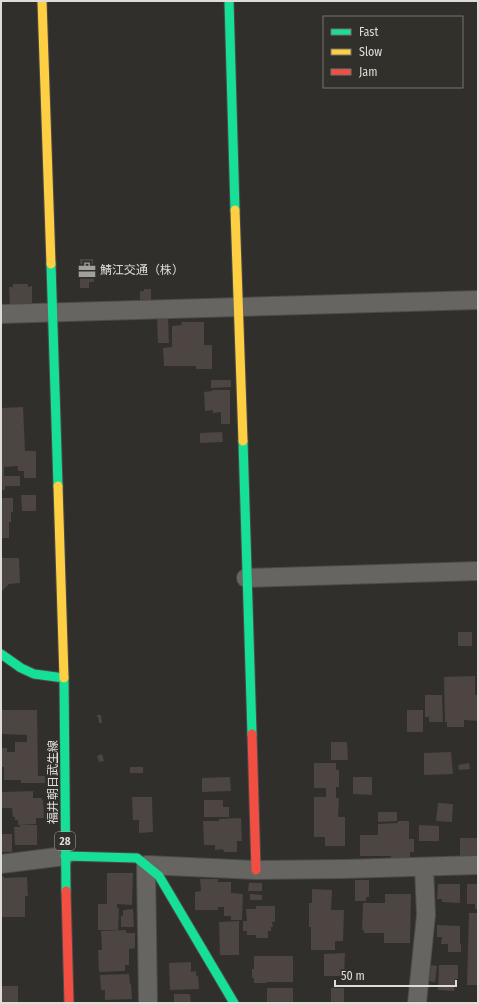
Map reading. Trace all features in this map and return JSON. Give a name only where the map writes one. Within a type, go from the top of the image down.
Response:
[{"type":"street","name":"福井朝日武生線","points":[[42,1],[64,678],[65,856],[69,1003]]},
{"type":"street","points":[[229,1],[256,870]]},
{"type":"street","points":[[1,314],[478,300]]},
{"type":"street","points":[[246,578],[478,571]]},
{"type":"street","points":[[1,654],[21,668],[34,674],[64,678]]},
{"type":"street","points":[[1,864],[65,856],[137,858],[159,876],[234,1003]]},
{"type":"street","points":[[146,865],[256,870],[478,865]]},
{"type":"street","points":[[146,865],[148,1003]]},
{"type":"street","points":[[417,1003],[426,915],[424,867]]},
{"type":"building","points":[[80,259],[93,259],[94,282],[89,282],[89,288],[80,288]]},
{"type":"building","points":[[13,284],[28,284],[28,287],[32,286],[32,305],[10,306],[9,287],[13,287]]},
{"type":"building","points":[[144,289],[151,289],[151,300],[140,300],[140,291],[144,291]]},
{"type":"building","points":[[168,318],[169,343],[158,343],[157,319]]},
{"type":"building","points":[[181,322],[204,322],[204,345],[212,345],[212,369],[196,369],[196,366],[164,366],[163,348],[172,347],[172,326],[182,325]]},
{"type":"building","points":[[211,380],[231,380],[231,387],[211,388]]},
{"type":"building","points":[[212,390],[230,390],[230,424],[221,424],[221,412],[213,413],[213,410],[205,411],[204,392]]},
{"type":"building","points":[[23,407],[25,451],[36,451],[36,478],[24,478],[24,471],[18,471],[18,466],[4,467],[4,476],[20,476],[20,486],[5,486],[5,490],[1,490],[1,408]]},
{"type":"building","points":[[222,432],[223,442],[200,443],[200,433]]},
{"type":"building","points":[[21,495],[36,495],[36,511],[22,511]]},
{"type":"building","points":[[1,498],[13,498],[13,512],[11,512],[11,522],[9,522],[9,538],[1,538]]},
{"type":"building","points":[[1,558],[19,558],[20,583],[9,584],[1,592]]},
{"type":"building","points":[[458,632],[472,632],[472,646],[458,646]]},
{"type":"building","points":[[475,676],[475,695],[478,695],[478,721],[464,720],[464,727],[447,727],[447,722],[445,722],[444,677]]},
{"type":"building","points":[[425,695],[442,695],[443,722],[429,722],[429,717],[425,717]]},
{"type":"building","points":[[1,710],[37,710],[38,776],[45,776],[45,783],[21,783],[21,780],[4,780],[4,767],[1,767],[1,748],[7,748],[7,752],[15,752],[15,742],[27,742],[27,735],[1,734]]},
{"type":"building","points":[[407,710],[423,710],[423,732],[407,732]]},
{"type":"building","points":[[97,715],[101,715],[102,723],[99,723]]},
{"type":"building","points":[[331,742],[347,742],[348,760],[331,760]]},
{"type":"building","points":[[451,752],[453,774],[424,775],[424,753]]},
{"type":"building","points":[[102,754],[104,761],[99,762],[97,756]]},
{"type":"building","points":[[314,763],[336,763],[336,770],[339,770],[339,787],[336,787],[336,798],[339,798],[338,817],[345,817],[345,846],[325,846],[325,837],[314,837],[314,797],[326,797],[326,788],[314,788]]},
{"type":"building","points":[[469,763],[470,769],[459,770],[458,765]]},
{"type":"building","points":[[130,767],[143,767],[143,773],[130,773]]},
{"type":"building","points":[[230,777],[231,791],[202,792],[202,778]]},
{"type":"building","points":[[353,777],[372,777],[372,795],[353,794]]},
{"type":"building","points":[[33,791],[33,798],[42,798],[43,800],[44,818],[36,818],[36,824],[18,825],[18,820],[15,820],[15,817],[13,817],[12,808],[1,808],[1,792]]},
{"type":"building","points":[[132,797],[152,797],[153,832],[139,833],[139,820],[133,820]]},
{"type":"building","points":[[204,800],[223,800],[223,807],[229,807],[229,817],[204,817]]},
{"type":"building","points":[[438,803],[453,804],[452,822],[436,821]]},
{"type":"building","points":[[378,812],[397,812],[397,821],[378,822]]},
{"type":"building","points":[[241,818],[242,841],[237,841],[237,852],[224,852],[223,849],[215,850],[215,845],[204,845],[203,821],[219,821],[219,819]]},
{"type":"building","points":[[398,821],[409,821],[409,839],[414,839],[414,852],[410,852],[410,860],[391,860],[391,856],[360,856],[360,835],[378,835],[378,824],[398,823]]},
{"type":"building","points":[[20,825],[37,825],[37,845],[15,845],[14,827],[20,827]]},
{"type":"building","points":[[419,825],[439,826],[439,841],[419,841]]},
{"type":"building","points":[[1,834],[12,834],[12,852],[1,852]]},
{"type":"building","points":[[460,838],[477,838],[477,861],[460,861]]},
{"type":"building","points":[[107,873],[133,873],[132,905],[117,904],[117,908],[119,908],[118,930],[98,930],[98,904],[107,904]]},
{"type":"building","points":[[4,876],[4,878],[27,877],[28,896],[25,896],[25,917],[1,917],[1,877]]},
{"type":"building","points":[[200,879],[218,879],[218,882],[231,882],[231,893],[243,894],[242,920],[231,920],[231,916],[224,916],[224,907],[218,907],[218,910],[195,910],[195,892],[201,891]]},
{"type":"building","points":[[355,880],[369,880],[369,897],[366,897],[366,901],[355,901]]},
{"type":"building","points":[[249,883],[262,883],[262,891],[248,891]]},
{"type":"building","points":[[438,884],[460,884],[460,903],[442,902],[442,899],[437,899]]},
{"type":"building","points":[[467,884],[478,884],[478,909],[475,909],[475,904],[467,904]]},
{"type":"building","points":[[312,889],[332,890],[331,910],[344,910],[343,941],[335,941],[335,950],[311,950],[309,903],[312,903]]},
{"type":"building","points":[[250,894],[262,895],[262,900],[250,900]]},
{"type":"building","points":[[385,894],[411,894],[410,943],[384,943],[384,933],[364,933],[364,930],[362,930],[363,903],[385,903]]},
{"type":"building","points":[[256,906],[275,906],[275,922],[272,922],[273,927],[271,927],[271,931],[268,931],[268,938],[256,938],[256,935],[247,935],[247,931],[243,931],[243,921],[247,921],[246,909],[256,909]]},
{"type":"building","points":[[133,909],[134,927],[121,927],[121,916],[123,916],[123,910]]},
{"type":"building","points":[[469,913],[478,913],[478,985],[467,985]]},
{"type":"building","points":[[239,921],[239,955],[220,955],[219,922]]},
{"type":"building","points":[[437,925],[460,926],[461,952],[448,952],[448,944],[441,944],[442,937],[437,937]]},
{"type":"building","points":[[126,930],[126,933],[135,933],[135,948],[129,949],[129,965],[125,965],[125,971],[99,972],[98,950],[102,950],[101,931]]},
{"type":"building","points":[[345,953],[344,976],[324,976],[324,954]]},
{"type":"building","points":[[254,956],[293,956],[293,982],[254,983],[254,978],[252,978],[252,969],[254,969]]},
{"type":"building","points":[[191,962],[191,972],[196,971],[199,989],[170,990],[169,963]]},
{"type":"building","points":[[431,965],[437,966],[435,982],[429,981]]},
{"type":"building","points":[[439,965],[458,965],[458,979],[455,979],[454,991],[438,990]]},
{"type":"building","points":[[129,974],[132,999],[105,1000],[105,990],[101,990],[100,975]]},
{"type":"building","points":[[1,986],[18,986],[18,1003],[1,1003]]},
{"type":"building","points":[[267,988],[293,988],[293,1003],[267,1003]]},
{"type":"building","points":[[331,988],[344,988],[344,1003],[331,1003]]},
{"type":"building","points":[[174,994],[190,994],[191,1003],[174,1003]]},
{"type":"traffic: fast","points":[[229,1],[235,210]]},
{"type":"traffic: fast","points":[[51,264],[58,486]]},
{"type":"traffic: fast","points":[[243,441],[252,734]]},
{"type":"traffic: fast","points":[[1,654],[21,668],[34,674],[64,678],[66,891]]},
{"type":"traffic: fast","points":[[65,856],[137,858],[159,876],[234,1003]]},
{"type":"traffic: slow","points":[[42,1],[51,264]]},
{"type":"traffic: slow","points":[[235,210],[243,441]]},
{"type":"traffic: slow","points":[[58,486],[64,678]]},
{"type":"traffic: jam","points":[[252,734],[256,870]]},
{"type":"traffic: jam","points":[[66,891],[69,1003]]},
{"type":"place","name":"鯖江交通（株）","points":[[87,270]]}]
